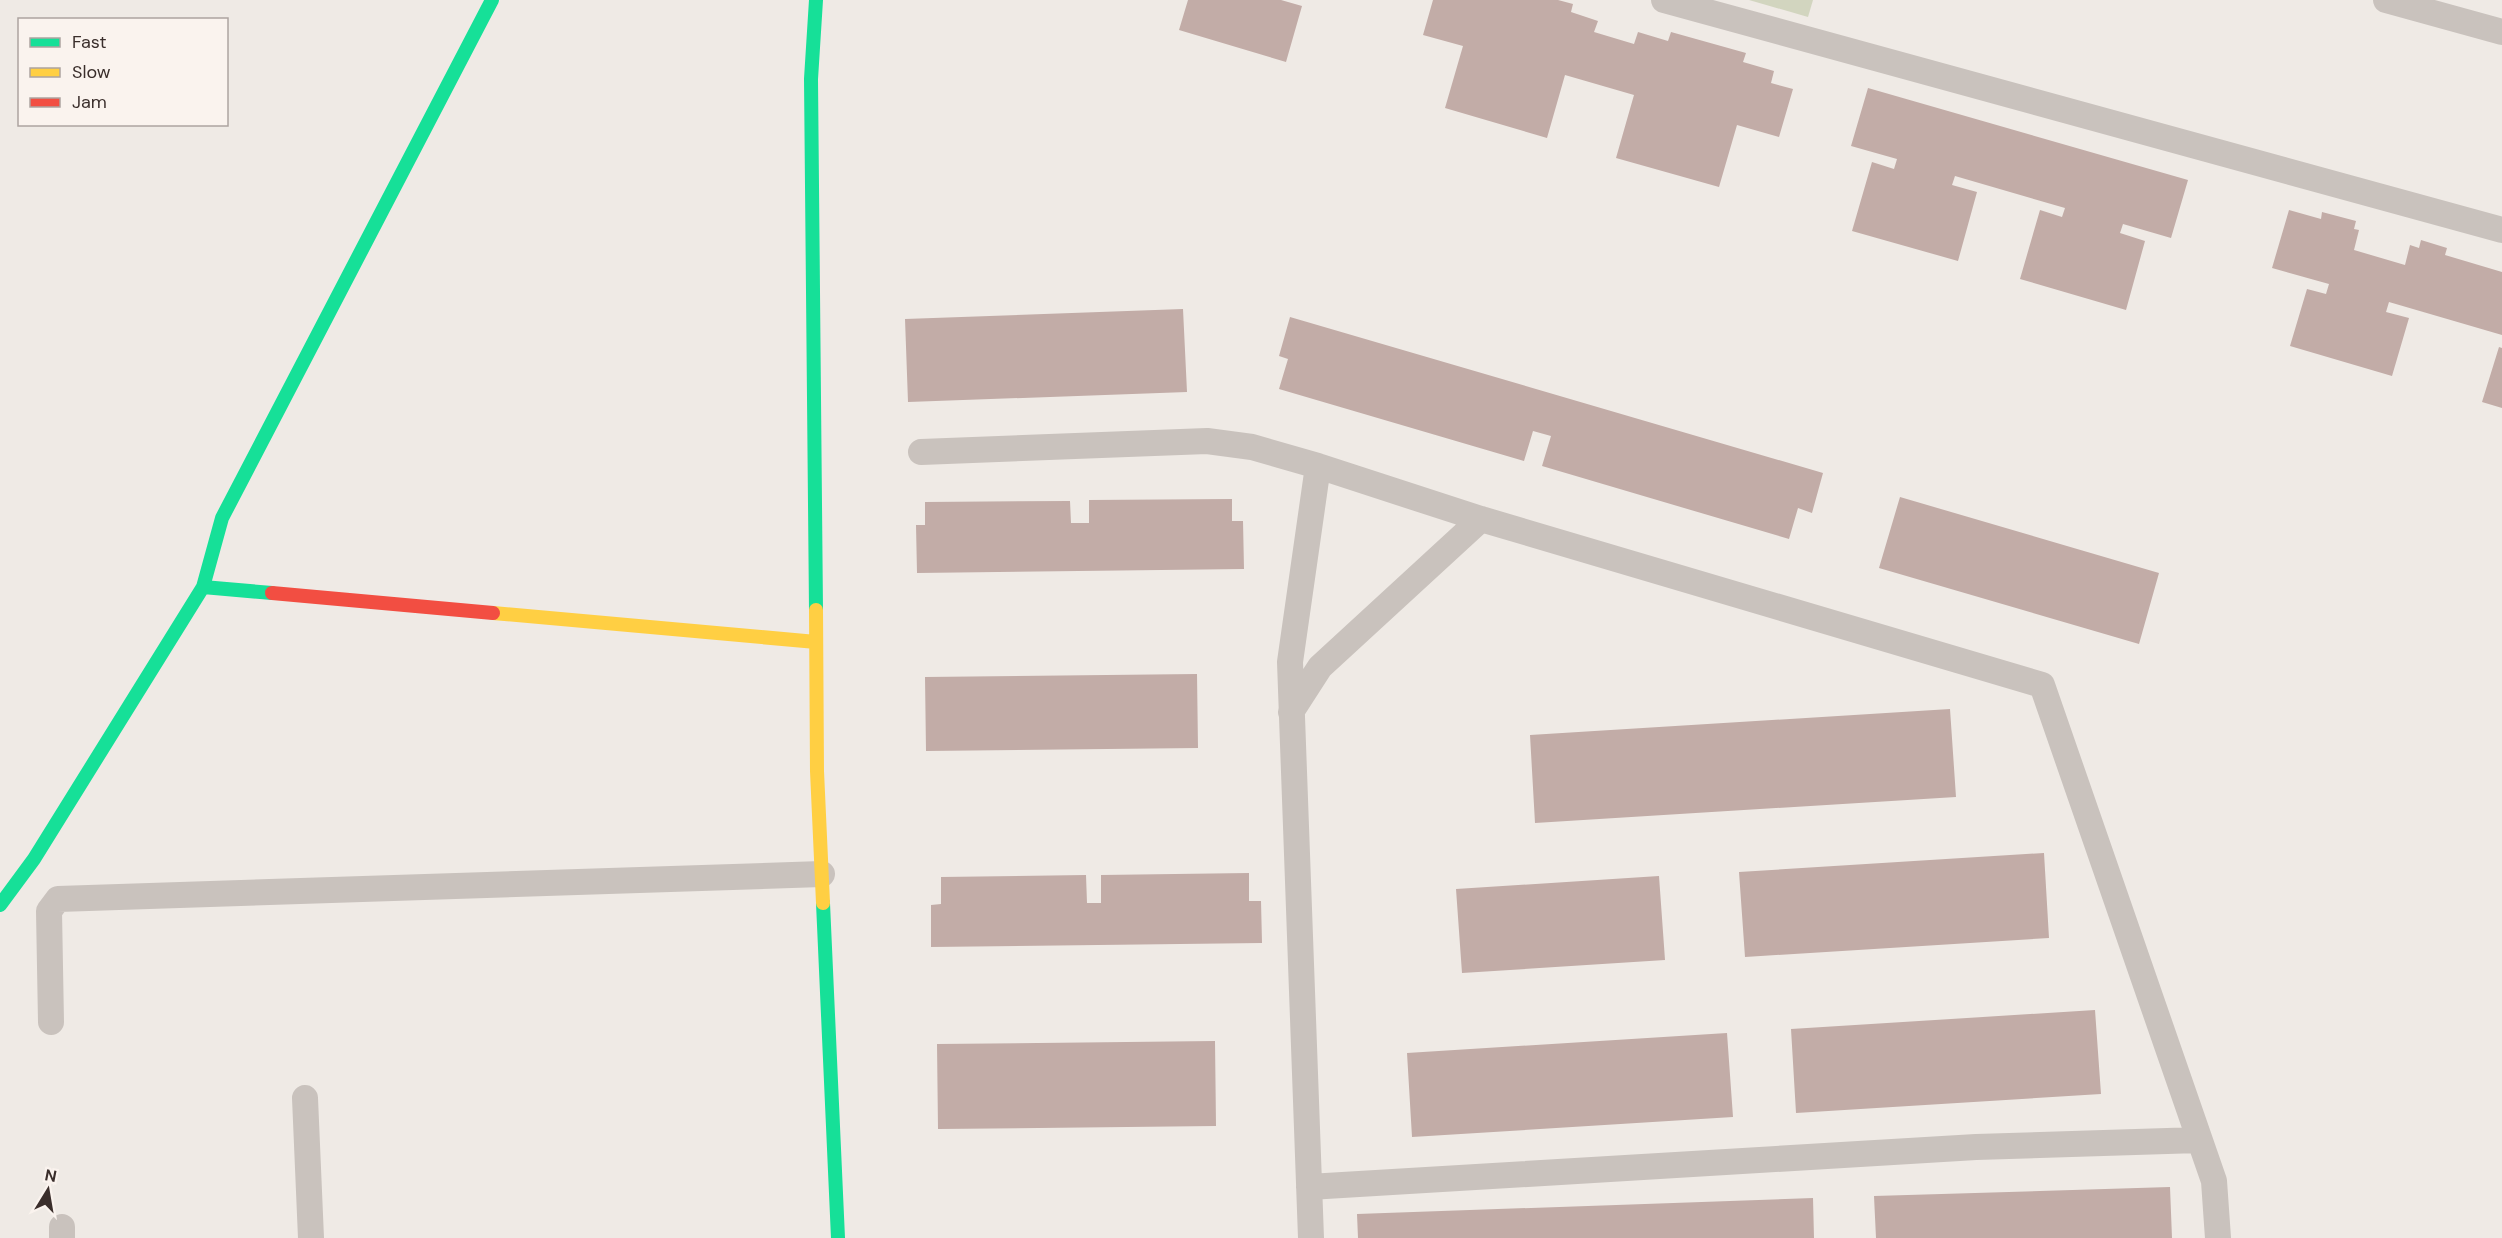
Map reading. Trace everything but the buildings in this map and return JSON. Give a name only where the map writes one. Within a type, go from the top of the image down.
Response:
[{"type":"street","points":[[0,905],[34,859],[203,587],[222,518],[492,0]]},
{"type":"street","points":[[816,0],[811,79],[817,771],[838,1238]]},
{"type":"street","points":[[203,587],[816,642]]},
{"type":"lane","points":[[1664,0],[2502,230]]},
{"type":"lane","points":[[2386,0],[2502,32]]},
{"type":"lane","points":[[921,452],[1206,441],[1252,447],[1481,519],[2042,685],[2214,1181],[2218,1238]]},
{"type":"lane","points":[[1311,1238],[1290,662],[1318,466]]},
{"type":"lane","points":[[1291,712],[1320,667],[1481,519]]},
{"type":"lane","points":[[51,1022],[49,911],[58,899],[822,874]]},
{"type":"lane","points":[[305,1098],[311,1238]]},
{"type":"lane","points":[[1309,1186],[1976,1147],[2199,1140]]},
{"type":"green space","points":[[1749,0],[1813,0],[1808,17]]},
{"type":"traffic: fast","points":[[203,587],[222,518],[492,0]]},
{"type":"traffic: fast","points":[[816,0],[811,79],[816,610]]},
{"type":"traffic: fast","points":[[0,905],[34,859],[203,587],[272,593]]},
{"type":"traffic: fast","points":[[823,903],[838,1238]]},
{"type":"traffic: slow","points":[[816,610],[817,771],[823,903]]},
{"type":"traffic: slow","points":[[493,613],[816,642]]},
{"type":"traffic: jam","points":[[272,593],[493,613]]}]
